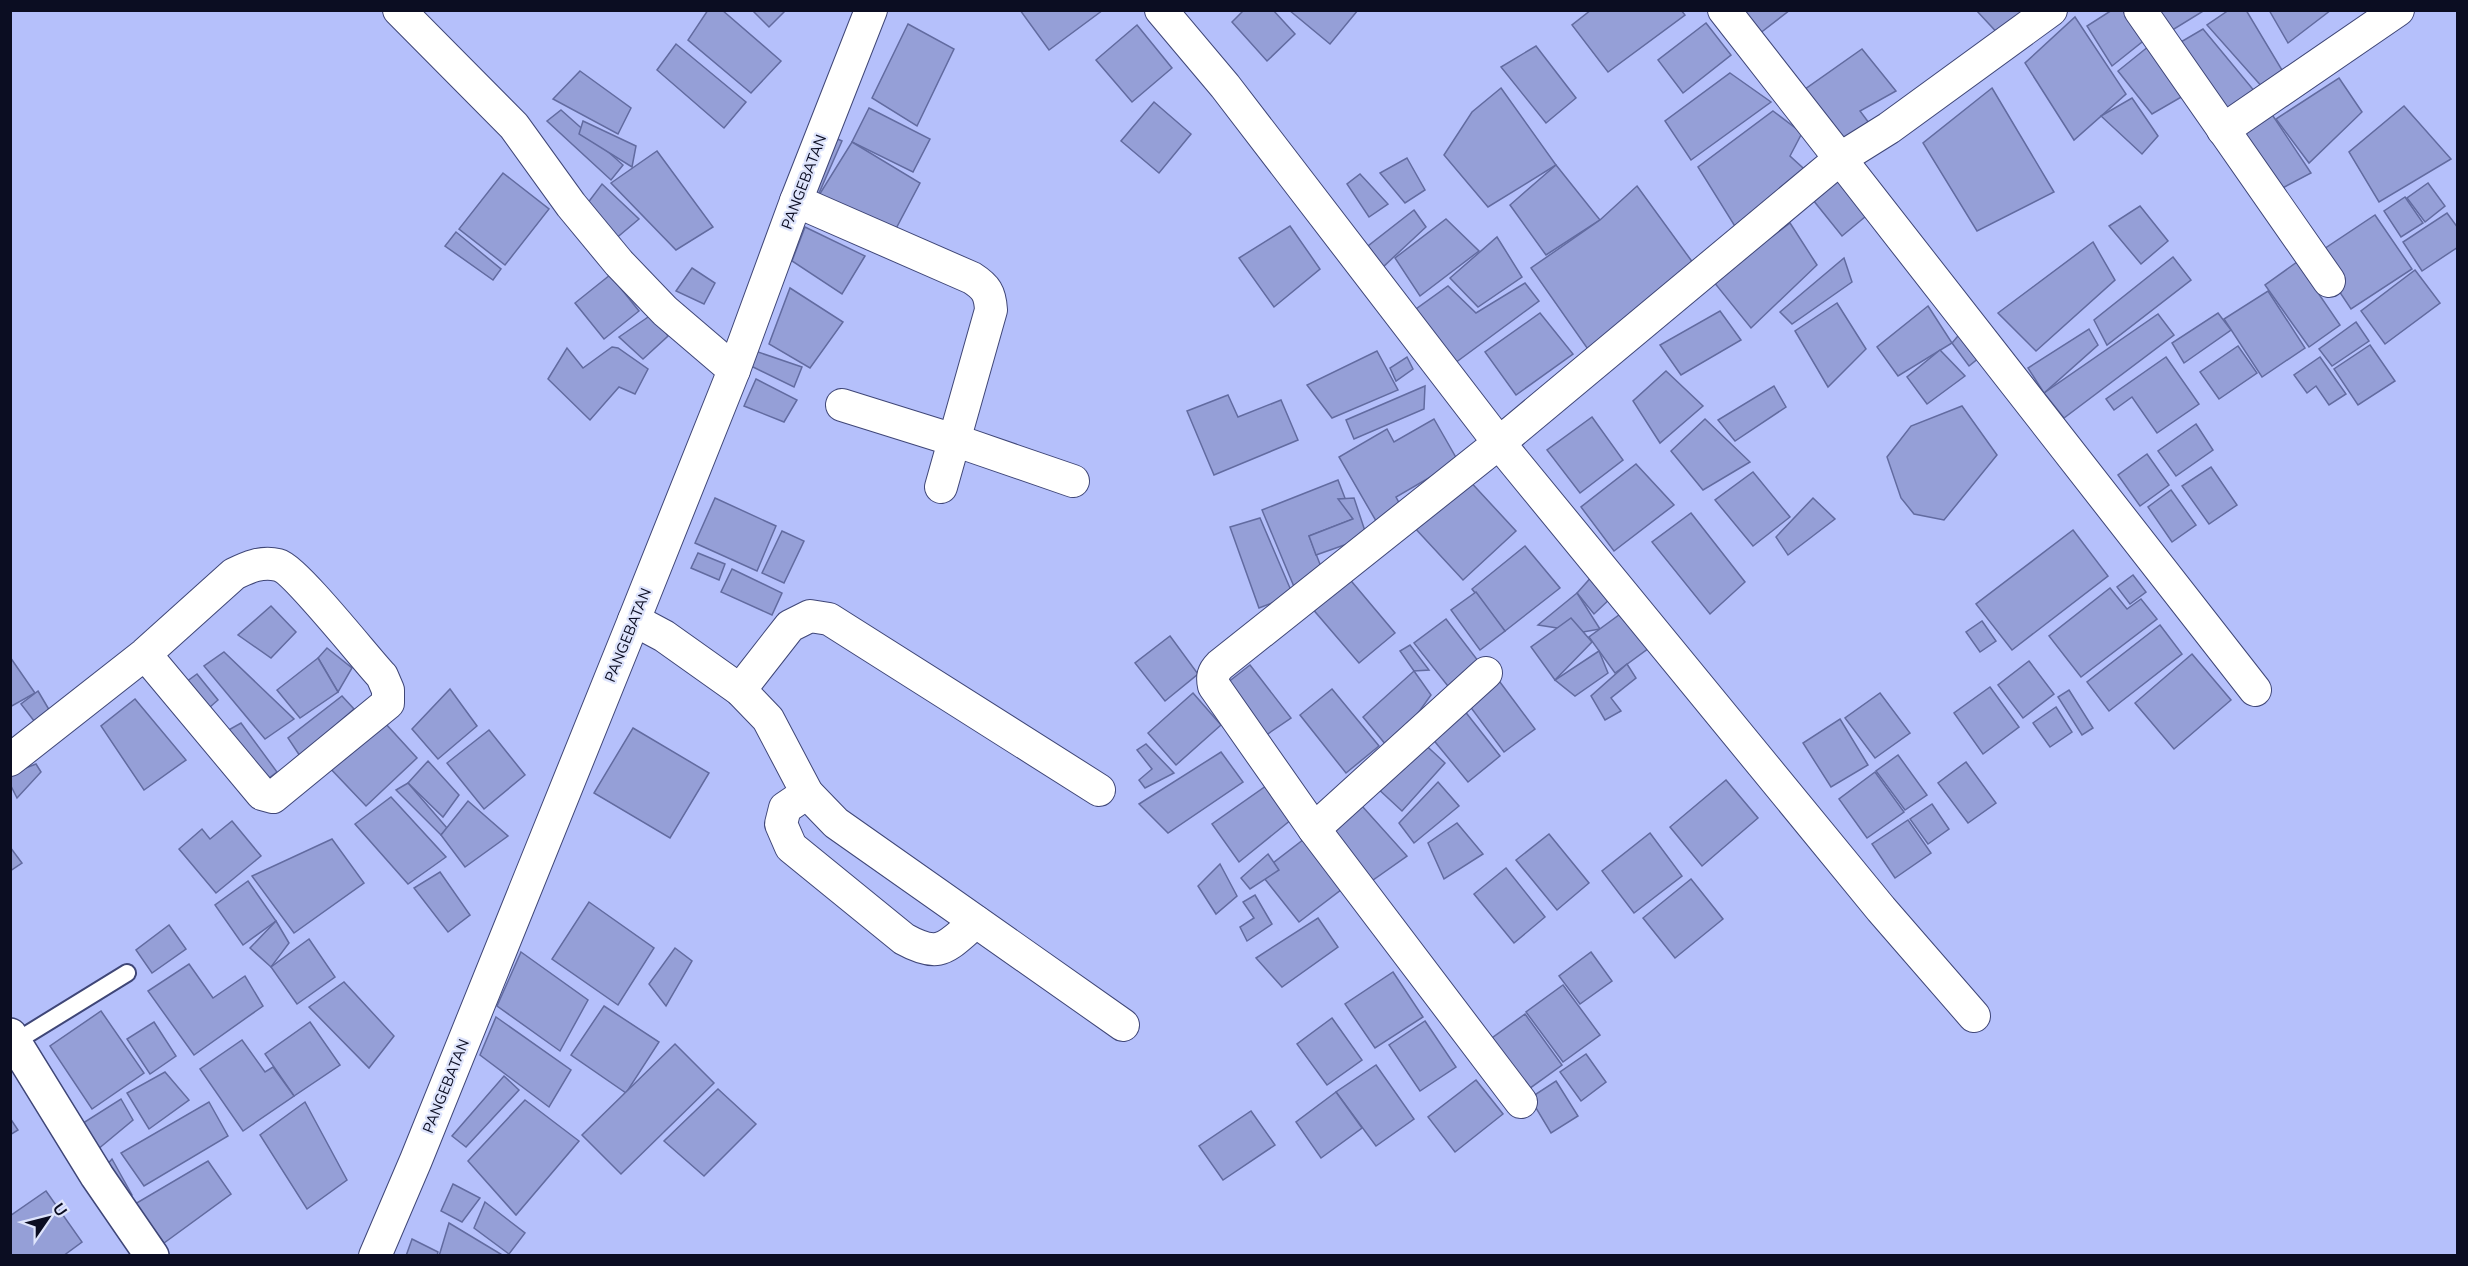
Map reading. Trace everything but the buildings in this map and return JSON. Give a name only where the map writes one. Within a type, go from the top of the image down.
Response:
[{"type":"street","points":[[399,10],[514,126],[571,205],[619,263],[665,311],[734,370]]},
{"type":"street","name":"PANGEBATAN","points":[[375,1256],[416,1160],[734,370],[796,201],[872,10]]},
{"type":"street","points":[[1161,10],[1225,86],[1499,443],[1874,900],[1974,1016]]},
{"type":"street","points":[[1724,10],[2255,690]]},
{"type":"street","points":[[1521,1102],[1314,829],[1214,686],[1214,671],[1499,443],[1841,158],[1889,128],[2051,10]]},
{"type":"street","points":[[2140,10],[2329,281]]},
{"type":"street","points":[[2223,130],[2398,10]]},
{"type":"street","points":[[796,201],[972,278],[983,285],[990,295],[991,310],[941,486]]},
{"type":"street","points":[[842,405],[1073,481]]},
{"type":"street","points":[[10,760],[145,654],[234,573],[249,566],[281,565],[310,591],[382,676],[388,690],[388,703],[273,797],[262,794],[145,654]]},
{"type":"street","points":[[740,690],[790,626],[810,616],[829,619],[1099,790]]},
{"type":"street","points":[[634,620],[664,636],[740,690],[768,719],[807,793],[836,823],[1123,1025]]},
{"type":"street","points":[[1314,829],[1486,673]]},
{"type":"street","points":[[807,793],[785,808],[781,824],[791,847],[904,939],[924,950],[942,950],[976,922]]},
{"type":"street","points":[[13,1038],[97,1176],[152,1256]]},
{"type":"lane","points":[[13,1038],[127,973]]}]
